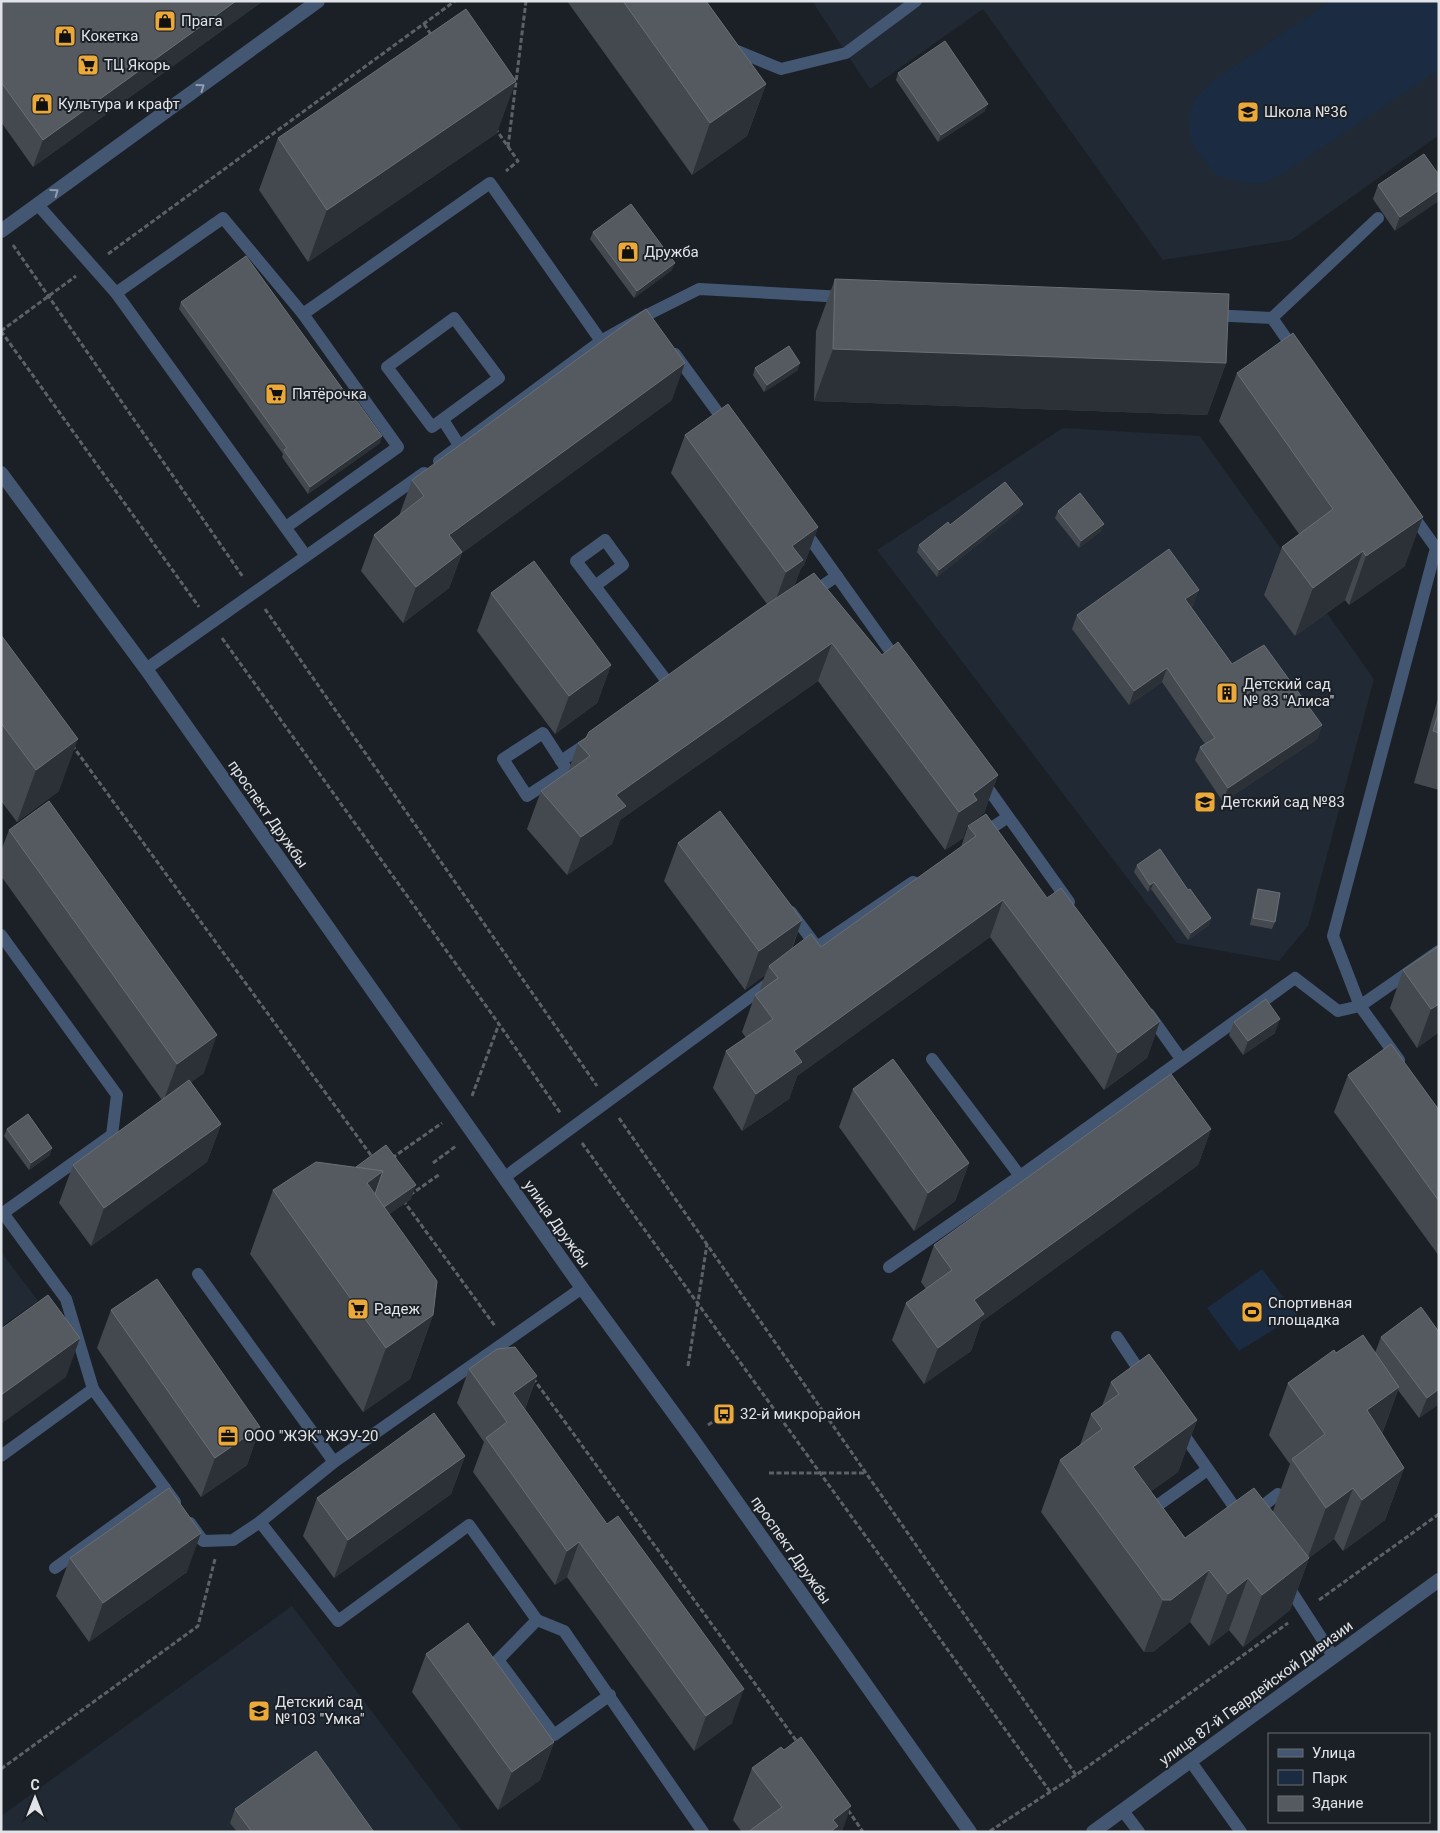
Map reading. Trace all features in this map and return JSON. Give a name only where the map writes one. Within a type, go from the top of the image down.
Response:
[{"type":"street","points":[[1,231],[318,1]]},
{"type":"street","name":"проспект Дружбы","points":[[1,473],[146,669],[505,1177]]},
{"type":"street","name":"улица Дружбы","points":[[505,1177],[582,1288]]},
{"type":"street","name":"проспект Дружбы","points":[[582,1288],[691,1437],[970,1832]]},
{"type":"street","name":"улица 87-й Гвардейской Дивизии","points":[[1093,1832],[1439,1580]]},
{"type":"lane","points":[[717,43],[781,69],[846,53],[916,1]]},
{"type":"lane","points":[[303,314],[490,183],[601,341]]},
{"type":"lane","points":[[38,205],[116,293],[306,556]]},
{"type":"lane","points":[[116,293],[223,218],[303,314],[398,447],[286,527]]},
{"type":"lane","points":[[1202,315],[1272,318],[1378,218]]},
{"type":"lane","points":[[146,669],[419,477],[601,341],[650,319],[699,289],[857,297]]},
{"type":"lane","points":[[454,318],[499,378],[443,420],[432,427],[387,367],[454,318]]},
{"type":"lane","points":[[1272,318],[1300,358]]},
{"type":"lane","points":[[670,347],[733,434]]},
{"type":"lane","points":[[443,420],[460,445]]},
{"type":"lane","points":[[1402,500],[1437,547],[1333,936],[1360,1006],[1405,1068]]},
{"type":"lane","points":[[797,520],[906,672]]},
{"type":"lane","points":[[796,604],[837,576]]},
{"type":"lane","points":[[594,586],[672,688]]},
{"type":"lane","points":[[543,733],[561,761],[567,770],[527,796],[503,760],[543,733]]},
{"type":"lane","points":[[561,761],[601,735]]},
{"type":"lane","points":[[974,768],[1077,914]]},
{"type":"lane","points":[[968,844],[1008,816]]},
{"type":"lane","points":[[784,901],[813,950],[920,876]]},
{"type":"lane","points":[[1,935],[117,1095],[112,1135],[3,1212],[66,1299],[93,1389],[203,1541],[233,1540],[260,1522],[334,1462],[582,1288]]},
{"type":"lane","points":[[889,1267],[1020,1176],[1295,978],[1338,1011],[1360,1006],[1439,951]]},
{"type":"lane","points":[[505,1177],[785,971]]},
{"type":"lane","points":[[1140,1002],[1181,1059]]},
{"type":"lane","points":[[932,1059],[1020,1176]]},
{"type":"lane","points":[[198,1274],[334,1462]]},
{"type":"lane","points":[[1117,1337],[1154,1392]]},
{"type":"lane","points":[[1,1456],[93,1389]]},
{"type":"lane","points":[[1170,1416],[1243,1526],[1278,1494]]},
{"type":"lane","points":[[1136,1521],[1207,1470]]},
{"type":"lane","points":[[56,1568],[165,1488]]},
{"type":"lane","points":[[260,1522],[338,1621],[469,1525],[537,1620],[564,1631],[703,1832]]},
{"type":"lane","points":[[1277,1570],[1334,1656]]},
{"type":"lane","points":[[537,1620],[498,1660],[554,1735],[610,1695]]},
{"type":"lane","points":[[1191,1762],[1241,1832]]},
{"type":"lane","points":[[1123,1811],[1139,1832]]},
{"type":"path","points":[[455,1],[1,331],[499,1024],[571,1129],[1051,1793]]},
{"type":"path","points":[[508,147],[526,1]]},
{"type":"path","points":[[424,24],[435,40]]},
{"type":"path","points":[[490,183],[518,161],[492,122]]},
{"type":"path","points":[[27,265],[1076,1775]]},
{"type":"path","points":[[71,744],[374,1159]]},
{"type":"path","points":[[433,1164],[474,1134]]},
{"type":"path","points":[[403,1200],[440,1174]]},
{"type":"path","points":[[398,1194],[507,1342]]},
{"type":"path","points":[[688,1366],[707,1244]]},
{"type":"path","points":[[530,1374],[799,1743]]},
{"type":"path","points":[[769,1473],[866,1473]]},
{"type":"path","points":[[990,1832],[1051,1793],[1439,1514]]},
{"type":"path","points":[[1,1769],[198,1626],[220,1540]]},
{"type":"path","points":[[846,1808],[863,1832]]},
{"type":"shaded area","name":"Школа №36","points":[[812,1],[1439,1],[1439,135],[1291,240],[1163,260],[983,9],[870,89]]},
{"type":"shaded area","name":"Детский сад №83","points":[[1063,428],[1200,436],[1374,679],[1308,926],[1279,961],[1177,943],[877,550]]},
{"type":"shaded area","points":[[1,1252],[38,1301],[1,1327]]},
{"type":"shaded area","name":"Детский сад №103 \"Умка\"","points":[[292,1606],[463,1832],[1,1832],[1,1816]]},
{"type":"green space","points":[[1331,1],[1439,1],[1439,70],[1279,176],[1261,184],[1240,182],[1217,175],[1201,157],[1191,141],[1189,119],[1195,99],[1210,83]]},
{"type":"green space","name":"Спортивная площадка","points":[[1262,1269],[1297,1315],[1239,1351],[1207,1308]]},
{"type":"building","name":"ТЦ Якорь","points":[[1,1],[236,1],[43,140],[1,82]]},
{"type":"building","points":[[623,1],[706,1],[766,84],[710,123]]},
{"type":"building","points":[[466,9],[516,81],[327,210],[278,138]]},
{"type":"building","points":[[945,41],[988,104],[941,135],[898,73]]},
{"type":"building","points":[[1424,154],[1439,175],[1439,190],[1400,217],[1378,185]]},
{"type":"building","points":[[631,204],[675,263],[637,291],[593,232]]},
{"type":"building","points":[[246,256],[352,402],[356,400],[382,436],[310,487],[284,450],[287,448],[181,302]]},
{"type":"building","points":[[835,279],[1229,294],[1226,363],[833,349]]},
{"type":"building","points":[[646,309],[685,363],[449,535],[462,552],[416,587],[374,535],[424,496],[412,480]]},
{"type":"building","points":[[1293,333],[1423,517],[1366,556],[1363,551],[1313,588],[1282,547],[1333,509],[1237,373]]},
{"type":"building","points":[[789,346],[800,363],[767,385],[755,368]]},
{"type":"building","points":[[728,404],[818,527],[792,546],[803,560],[786,572],[685,435]]},
{"type":"building","points":[[1005,482],[1023,504],[939,570],[919,545],[948,522],[950,525]]},
{"type":"building","points":[[1080,493],[1104,524],[1081,541],[1058,511]]},
{"type":"building","name":"Детский сад № 83 \"Алиса\"","points":[[1169,549],[1199,590],[1185,599],[1232,664],[1264,645],[1322,725],[1228,788],[1200,747],[1215,738],[1167,668],[1134,691],[1077,615]]},
{"type":"building","points":[[534,561],[611,665],[569,696],[491,593]]},
{"type":"building","points":[[814,573],[882,655],[898,642],[998,775],[973,794],[977,800],[959,812],[832,643],[616,795],[626,806],[581,837],[541,791],[590,756],[578,743],[586,738],[589,732],[757,611]]},
{"type":"building","points":[[1,635],[78,739],[36,770],[1,723]]},
{"type":"building","points":[[1439,711],[1439,733],[1433,731]]},
{"type":"building","points":[[49,801],[217,1035],[177,1064],[9,830]]},
{"type":"building","points":[[720,811],[802,920],[759,951],[678,843]]},
{"type":"building","points":[[986,814],[1047,898],[1061,888],[1160,1021],[1118,1053],[1003,900],[794,1051],[802,1062],[756,1094],[726,1051],[773,1019],[755,995],[778,978],[769,966],[811,934],[821,947],[976,836],[968,826]]},
{"type":"building","points":[[1160,849],[1188,890],[1190,889],[1211,918],[1191,933],[1154,882],[1150,885],[1137,865]]},
{"type":"building","points":[[1258,889],[1280,893],[1275,922],[1253,918]]},
{"type":"building","points":[[1439,946],[1439,1004],[1431,1009],[1403,970]]},
{"type":"building","points":[[1266,999],[1280,1019],[1248,1041],[1234,1022]]},
{"type":"building","points":[[1391,1044],[1439,1110],[1439,1201],[1348,1075]]},
{"type":"building","points":[[893,1059],[969,1163],[928,1193],[853,1089]]},
{"type":"building","points":[[1171,1074],[1211,1129],[974,1300],[984,1314],[938,1348],[906,1303],[952,1270],[934,1245]]},
{"type":"building","points":[[189,1080],[221,1124],[104,1208],[73,1165]]},
{"type":"building","points":[[28,1114],[52,1148],[31,1163],[7,1129]]},
{"type":"building","points":[[386,1145],[416,1185],[384,1207],[375,1194],[383,1171],[356,1167]]},
{"type":"building","points":[[316,1162],[383,1171],[367,1183],[437,1281],[433,1315],[386,1348],[273,1190]]},
{"type":"building","points":[[157,1279],[260,1427],[215,1458],[111,1310]]},
{"type":"building","points":[[48,1295],[80,1338],[1,1395],[1,1329]]},
{"type":"building","points":[[1421,1307],[1439,1332],[1439,1389],[1427,1398],[1381,1337]]},
{"type":"building","points":[[1363,1335],[1399,1387],[1367,1410],[1404,1468],[1362,1500],[1353,1488],[1326,1508],[1292,1459],[1325,1434],[1288,1383],[1334,1350],[1336,1353]]},
{"type":"building","points":[[515,1347],[537,1376],[513,1393],[607,1524],[618,1516],[744,1689],[706,1716],[579,1542],[567,1551],[486,1438],[507,1422],[469,1369],[497,1349]]},
{"type":"building","points":[[1149,1354],[1197,1420],[1133,1467],[1185,1538],[1254,1488],[1309,1558],[1262,1595],[1248,1578],[1228,1594],[1209,1570],[1171,1600],[1163,1600],[1060,1460],[1102,1429],[1091,1414],[1119,1394],[1111,1382]]},
{"type":"building","points":[[434,1413],[465,1456],[348,1540],[317,1498]]},
{"type":"building","points":[[169,1488],[201,1533],[103,1603],[70,1558]]},
{"type":"building","points":[[468,1623],[554,1742],[512,1772],[426,1654]]},
{"type":"building","points":[[801,1737],[851,1806],[833,1820],[838,1826],[830,1832],[748,1832],[782,1807],[752,1768],[781,1747],[784,1750]]},
{"type":"building","points":[[316,1751],[374,1832],[252,1832],[235,1809]]},
{"type":"place","name":"Прага","points":[[165,21]]},
{"type":"place","name":"Кокетка","points":[[65,36]]},
{"type":"place","name":"ТЦ Якорь","points":[[88,65]]},
{"type":"place","name":"Культура и крафт","points":[[42,104]]},
{"type":"place","name":"Школа №36","points":[[1248,112]]},
{"type":"place","name":"Дружба","points":[[628,252]]},
{"type":"place","name":"Пятёрочка","points":[[276,394]]},
{"type":"place","name":"Детский сад № 83 \"Алиса\"","points":[[1227,693]]},
{"type":"place","name":"Детский сад №83","points":[[1205,802]]},
{"type":"place","name":"Радеж","points":[[358,1309]]},
{"type":"place","name":"Спортивная площадка","points":[[1252,1312]]},
{"type":"place","name":"32-й микрорайон","points":[[724,1414]]},
{"type":"place","name":"ООО \"ЖЭК\" ЖЭУ-20","points":[[228,1436]]},
{"type":"place","name":"Детский сад №103 \"Умка\"","points":[[259,1711]]}]
